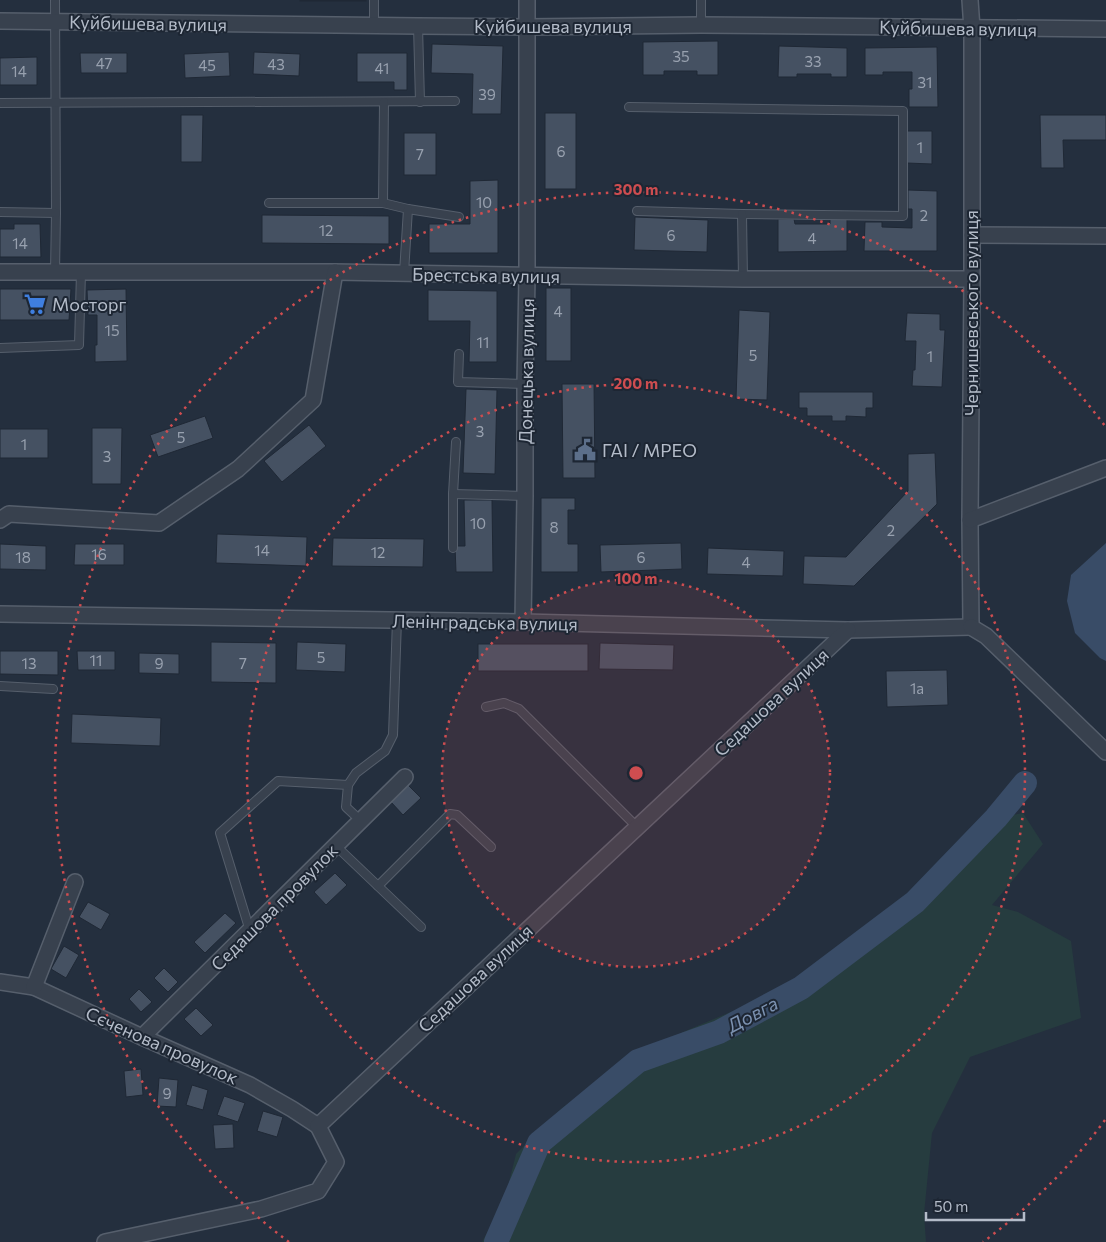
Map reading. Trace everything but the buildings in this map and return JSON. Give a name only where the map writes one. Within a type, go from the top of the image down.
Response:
[{"type":"street","name":"Донецька вулиця","points":[[523,622],[524,384],[527,276],[527,0]]},
{"type":"street","name":"Чернишевського вулиця","points":[[970,0],[972,29],[971,627]]},
{"type":"street","name":"Куйбишева вулиця","points":[[0,21],[374,26],[701,25],[1106,29]]},
{"type":"street","points":[[972,235],[1106,236]]},
{"type":"street","name":"Брестська вулиця","points":[[0,272],[336,272],[743,279],[972,279]]},
{"type":"street","points":[[0,520],[9,514],[159,523],[238,470],[313,400],[336,272]]},
{"type":"street","points":[[970,520],[1106,468]]},
{"type":"street","name":"Ленінградська вулиця","points":[[0,614],[523,622],[848,630],[971,627]]},
{"type":"street","points":[[971,627],[986,636],[1106,752]]},
{"type":"street","name":"Седашова вулиця","points":[[318,1126],[848,630]]},
{"type":"street","name":"Седашова провулок","points":[[142,1038],[405,777]]},
{"type":"street","points":[[34,986],[75,882]]},
{"type":"street","name":"Сєченова провулок","points":[[0,982],[34,986],[142,1038],[250,1085],[318,1126]]},
{"type":"street","points":[[104,1242],[261,1209],[318,1191],[336,1162],[318,1126]]},
{"type":"lane","points":[[55,0],[55,272]]},
{"type":"lane","points":[[374,0],[374,26]]},
{"type":"lane","points":[[701,0],[701,25]]},
{"type":"lane","points":[[418,26],[420,102]]},
{"type":"lane","points":[[0,103],[454,101]]},
{"type":"lane","points":[[383,203],[384,102]]},
{"type":"lane","points":[[629,107],[903,111],[903,216],[637,211]]},
{"type":"lane","points":[[269,203],[383,203],[459,218]]},
{"type":"lane","points":[[404,274],[408,209]]},
{"type":"lane","points":[[0,212],[56,213]]},
{"type":"lane","points":[[742,214],[743,279]]},
{"type":"lane","points":[[0,348],[79,345],[81,272]]},
{"type":"lane","points":[[458,354],[458,382],[524,384]]},
{"type":"lane","points":[[453,548],[453,494],[456,442]]},
{"type":"lane","points":[[453,494],[525,496]]},
{"type":"lane","points":[[361,821],[346,806],[348,786],[356,773],[384,751],[393,735],[396,620]]},
{"type":"lane","points":[[0,686],[53,689]]},
{"type":"lane","points":[[486,707],[504,702],[518,709],[637,827]]},
{"type":"lane","points":[[250,931],[220,833],[278,781],[348,786]]},
{"type":"lane","points":[[378,886],[450,814],[457,815],[491,847]]},
{"type":"lane","points":[[336,846],[421,927]]},
{"type":"green space","points":[[1023,813],[1043,844],[992,905],[1018,912],[1071,941],[1081,1018],[970,1057],[932,1133],[924,1214],[926,1242],[482,1242],[504,1202],[516,1154],[562,1108],[593,1086],[638,1061],[683,1032],[740,1008],[801,988],[869,924],[909,896],[962,842],[996,818]]},
{"type":"water","points":[[1106,543],[1106,661],[1100,658],[1075,633],[1067,601],[1071,575]]},
{"type":"waterway","name":"Довга","points":[[496,1242],[539,1143],[638,1061],[719,1032],[801,988],[915,902],[996,818],[1025,783]]},
{"type":"place","name":"Мосторг","points":[[35,304]]},
{"type":"place","name":"ГАІ / МРЕО","points":[[585,450]]}]
